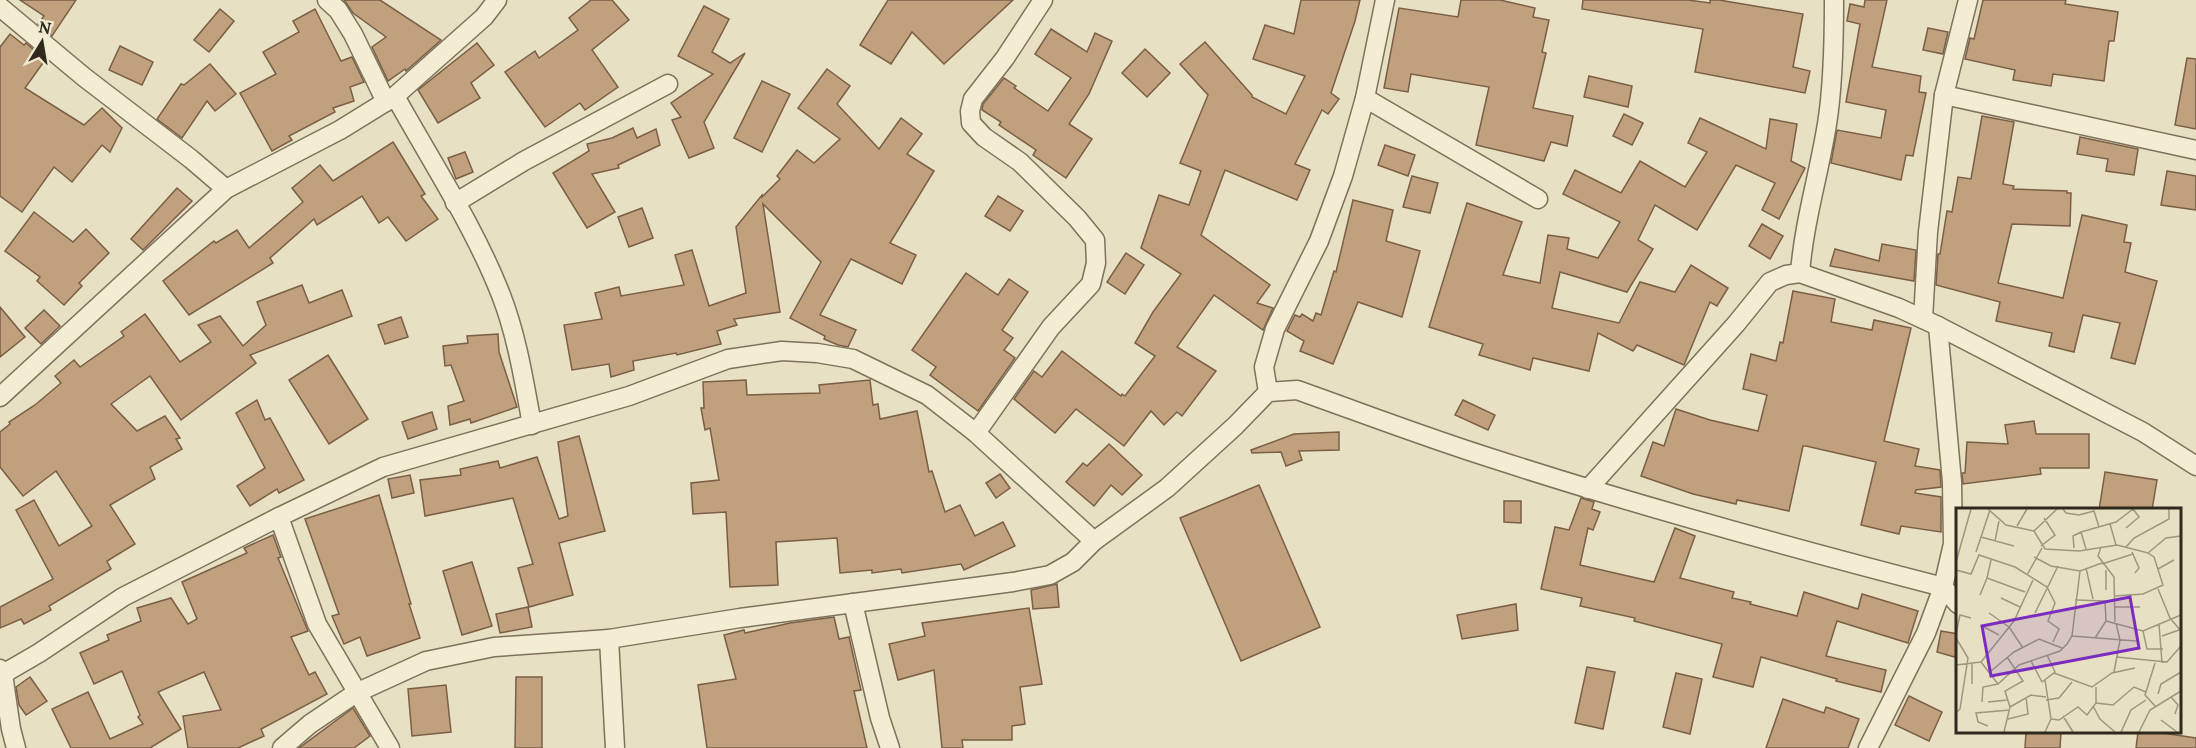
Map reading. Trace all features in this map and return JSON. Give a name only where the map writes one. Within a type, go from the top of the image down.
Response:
[{"type":"street","points":[[327,0],[338,10],[353,34],[474,237],[501,296],[518,354],[532,425]]},
{"type":"street","points":[[0,397],[226,189],[340,130],[391,99],[484,17],[497,0]]},
{"type":"street","points":[[976,433],[1051,327],[1091,284],[1096,263],[1095,240],[1077,218],[1020,162],[984,137],[971,123],[970,111],[973,99],[1005,58],[1043,0]]},
{"type":"street","points":[[1268,392],[1264,367],[1275,329],[1319,241],[1343,176],[1365,98],[1384,0]]},
{"type":"street","points":[[1800,273],[1803,241],[1827,123],[1834,0]]},
{"type":"street","points":[[1868,748],[1926,633],[1943,587],[1953,544],[1952,482],[1930,323],[1928,232],[1944,95],[1968,0]]},
{"type":"street","points":[[0,7],[84,77],[191,159],[226,189]]},
{"type":"street","points":[[455,203],[524,161],[668,84]]},
{"type":"street","points":[[1944,95],[2196,150]]},
{"type":"street","points":[[1365,98],[1538,199]]},
{"type":"street","points":[[1588,489],[1736,324],[1770,282],[1786,275],[1800,273],[1899,308],[1930,323],[2143,432],[2196,466]]},
{"type":"street","points":[[16,748],[1,671],[39,653],[123,597],[383,467],[629,396],[728,359],[782,351],[817,353],[853,359],[927,395],[976,433],[1094,541]]},
{"type":"street","points":[[282,748],[310,724],[356,693],[426,662],[438,659],[494,647],[609,639],[740,618],[1013,582],[1050,575],[1073,562],[1094,541],[1167,488],[1268,392],[1297,390],[1490,458],[1588,489],[1769,542],[1943,587],[1956,602]]},
{"type":"street","points":[[279,517],[317,624],[390,748]]},
{"type":"street","points":[[853,603],[880,718],[890,748]]},
{"type":"street","points":[[609,639],[615,748]]},
{"type":"building","points":[[20,0],[76,0],[52,36],[38,24],[44,16]]},
{"type":"building","points":[[344,0],[380,0],[441,40],[406,71],[405,69],[388,81],[372,47],[386,37],[353,13]]},
{"type":"building","points":[[591,0],[612,0],[629,20],[592,50],[618,87],[585,110],[580,103],[545,127],[505,72],[535,51],[539,58],[578,30],[569,18]]},
{"type":"building","points":[[888,0],[1013,0],[944,64],[912,32],[891,64],[860,45]]},
{"type":"building","points":[[1301,0],[1360,0],[1331,93],[1339,99],[1328,114],[1322,110],[1295,164],[1310,170],[1297,200],[1225,170],[1201,235],[1270,285],[1257,303],[1273,308],[1263,330],[1214,295],[1177,347],[1216,371],[1182,416],[1177,412],[1164,425],[1151,411],[1124,446],[1076,409],[1055,433],[1014,399],[1034,371],[1042,377],[1062,351],[1121,396],[1122,394],[1125,396],[1155,356],[1135,343],[1153,312],[1181,274],[1141,248],[1159,195],[1189,205],[1201,171],[1180,163],[1208,95],[1180,64],[1205,42],[1252,97],[1286,114],[1305,76],[1253,59],[1265,25],[1294,34]]},
{"type":"building","points":[[1461,0],[1500,0],[1535,8],[1533,17],[1549,20],[1542,52],[1546,53],[1533,108],[1573,116],[1567,146],[1551,142],[1544,161],[1476,145],[1489,87],[1411,74],[1408,92],[1384,88],[1399,8],[1458,17]]},
{"type":"building","points":[[1583,0],[1688,0],[1710,3],[1710,0],[1719,0],[1803,14],[1793,67],[1810,71],[1805,93],[1695,72],[1703,29],[1582,9]]},
{"type":"building","points":[[1865,0],[1887,0],[1872,67],[1921,76],[1919,92],[1926,93],[1913,156],[1906,155],[1901,180],[1831,163],[1837,130],[1881,138],[1886,110],[1846,102],[1860,24],[1847,21],[1850,4],[1864,7]]},
{"type":"building","points":[[1983,0],[2066,0],[2065,4],[2118,12],[2114,41],[2109,41],[2104,81],[2053,74],[2051,86],[2013,80],[2015,70],[1965,59],[1970,38],[1974,39]]},
{"type":"building","points":[[704,6],[729,19],[712,52],[730,63],[745,53],[704,122],[714,148],[689,158],[672,120],[681,117],[671,103],[713,74],[678,56]]},
{"type":"building","points":[[220,9],[234,21],[209,52],[194,40]]},
{"type":"building","points":[[315,9],[341,61],[352,57],[364,82],[350,87],[354,101],[333,108],[335,112],[289,136],[292,140],[272,151],[240,93],[276,74],[263,52],[299,32],[293,21]]},
{"type":"building","points":[[1928,28],[1948,32],[1943,54],[1923,50]]},
{"type":"building","points":[[1051,29],[1087,52],[1095,33],[1112,41],[1089,94],[1069,124],[1092,139],[1066,178],[1033,155],[1036,150],[999,125],[1001,122],[982,110],[983,104],[1004,78],[1016,86],[1014,88],[1048,111],[1071,78],[1035,54]]},
{"type":"building","points":[[10,34],[24,45],[26,43],[45,60],[25,88],[84,125],[102,108],[122,128],[110,152],[102,145],[72,182],[54,167],[22,212],[0,196],[0,47]]},
{"type":"building","points":[[477,43],[494,65],[471,83],[480,98],[438,123],[418,90]]},
{"type":"building","points":[[120,46],[153,62],[142,85],[109,70]]},
{"type":"building","points":[[1145,49],[1170,73],[1147,97],[1122,73]]},
{"type":"building","points":[[2187,58],[2196,59],[2196,129],[2175,125]]},
{"type":"building","points":[[210,64],[236,94],[215,111],[207,101],[182,138],[157,119],[181,84],[184,85]]},
{"type":"building","points":[[827,69],[850,86],[837,104],[879,149],[901,118],[922,134],[907,154],[934,171],[890,243],[916,255],[902,284],[851,259],[820,315],[856,330],[848,347],[824,339],[825,336],[790,318],[821,262],[763,204],[780,312],[734,319],[737,325],[717,331],[721,344],[677,355],[676,353],[633,361],[634,370],[611,377],[609,364],[572,370],[564,325],[602,319],[595,293],[619,287],[621,296],[684,285],[675,255],[692,250],[709,306],[746,293],[736,227],[762,195],[762,197],[780,179],[777,176],[797,150],[814,163],[840,139],[798,108]]},
{"type":"building","points":[[1589,76],[1632,86],[1628,107],[1584,97]]},
{"type":"building","points":[[762,81],[790,94],[762,152],[734,138]]},
{"type":"building","points":[[1624,114],[1643,123],[1632,145],[1613,136]]},
{"type":"building","points":[[1982,116],[2014,122],[2003,184],[2014,186],[2013,189],[2071,193],[2070,226],[2012,224],[1998,283],[2063,298],[2082,215],[2127,225],[2124,242],[2131,243],[2125,272],[2157,281],[2135,364],[2111,358],[2120,323],[2083,315],[2074,352],[2049,346],[2052,333],[1996,321],[2000,302],[1936,285],[1938,254],[1940,254],[1947,211],[1952,212],[1958,177],[1971,179]]},
{"type":"building","points":[[1700,118],[1766,149],[1770,119],[1797,124],[1791,161],[1805,168],[1779,219],[1762,210],[1775,183],[1736,165],[1697,230],[1655,205],[1638,240],[1653,249],[1627,292],[1560,272],[1552,308],[1619,323],[1640,282],[1675,292],[1691,265],[1728,288],[1717,306],[1710,302],[1684,365],[1637,345],[1633,351],[1598,333],[1589,371],[1533,358],[1530,370],[1479,355],[1483,344],[1429,327],[1467,203],[1522,222],[1503,275],[1540,283],[1548,235],[1569,238],[1567,249],[1598,258],[1620,222],[1563,194],[1575,170],[1621,193],[1640,161],[1685,187],[1707,152],[1688,143]]},
{"type":"building","points":[[633,128],[637,138],[656,129],[660,145],[618,165],[619,168],[592,174],[615,212],[587,228],[553,173],[589,151],[587,144],[612,138]]},
{"type":"building","points":[[2080,137],[2138,149],[2134,175],[2106,171],[2108,159],[2077,154]]},
{"type":"building","points":[[393,142],[425,194],[421,196],[438,219],[406,241],[388,217],[379,223],[362,196],[317,225],[314,219],[270,258],[273,263],[189,315],[163,281],[214,241],[216,243],[237,230],[249,248],[303,202],[292,188],[320,165],[333,181]]},
{"type":"building","points":[[1385,145],[1415,155],[1408,176],[1378,165]]},
{"type":"building","points":[[465,152],[473,172],[456,179],[448,158]]},
{"type":"building","points":[[2167,171],[2196,176],[2196,210],[2161,205]]},
{"type":"building","points":[[1412,176],[1438,183],[1430,213],[1403,207]]},
{"type":"building","points":[[177,188],[192,201],[143,250],[131,239]]},
{"type":"building","points":[[998,196],[1023,211],[1010,231],[985,216]]},
{"type":"building","points":[[1353,200],[1393,210],[1386,241],[1420,251],[1402,317],[1358,302],[1333,364],[1300,351],[1304,341],[1287,331],[1295,315],[1300,317],[1302,314],[1313,321],[1316,313],[1321,315],[1334,271],[1336,272]]},
{"type":"building","points":[[642,208],[653,238],[629,247],[618,217]]},
{"type":"building","points":[[34,212],[73,242],[86,229],[109,253],[79,283],[82,286],[64,305],[37,281],[40,277],[5,251]]},
{"type":"building","points":[[1762,224],[1783,236],[1770,259],[1749,246]]},
{"type":"building","points":[[1882,244],[1916,250],[1914,281],[1830,266],[1835,249],[1879,261]]},
{"type":"building","points":[[1126,253],[1144,265],[1125,294],[1107,282]]},
{"type":"building","points":[[966,273],[998,295],[1009,279],[1028,292],[1002,330],[1013,338],[1004,350],[1015,358],[978,411],[930,375],[936,367],[912,350]]},
{"type":"building","points":[[302,285],[309,303],[342,290],[352,316],[250,355],[256,363],[181,420],[150,376],[111,404],[137,431],[165,416],[180,438],[176,439],[182,449],[150,467],[155,479],[110,505],[135,544],[107,561],[111,569],[49,606],[51,610],[24,624],[21,619],[0,628],[0,607],[53,579],[16,510],[34,500],[59,546],[92,526],[56,471],[23,496],[0,467],[0,432],[10,424],[9,422],[35,405],[61,383],[55,376],[74,360],[80,367],[124,336],[121,332],[145,314],[180,362],[211,342],[198,325],[220,316],[243,346],[266,325],[257,302]]},
{"type":"building","points":[[1793,291],[1835,299],[1831,322],[1872,330],[1874,320],[1911,328],[1884,441],[1919,449],[1915,466],[1940,470],[1941,487],[1916,490],[1915,493],[1941,497],[1941,532],[1901,526],[1899,534],[1861,525],[1876,462],[1806,446],[1803,446],[1789,511],[1737,500],[1736,504],[1693,494],[1641,476],[1653,442],[1664,446],[1676,409],[1710,420],[1758,431],[1767,395],[1743,389],[1751,354],[1776,361],[1780,342],[1783,343]]},
{"type":"building","points":[[0,307],[25,337],[0,357]]},
{"type":"building","points":[[44,310],[60,326],[41,344],[25,328]]},
{"type":"building","points":[[401,317],[408,337],[385,344],[378,325]]},
{"type":"building","points":[[498,334],[499,352],[517,407],[471,423],[470,419],[450,425],[448,406],[464,401],[451,365],[445,366],[443,346],[468,343],[467,336]]},
{"type":"building","points":[[328,355],[368,419],[329,444],[289,380]]},
{"type":"building","points":[[746,380],[747,395],[820,393],[819,385],[870,380],[873,405],[878,404],[880,419],[917,411],[929,472],[932,471],[945,512],[960,505],[975,536],[1003,522],[1015,546],[964,570],[961,564],[902,573],[901,569],[872,573],[872,570],[840,573],[837,538],[776,542],[778,585],[730,587],[726,512],[693,514],[691,483],[719,480],[710,428],[705,430],[701,408],[704,408],[703,382]]},
{"type":"building","points":[[257,400],[265,420],[270,418],[304,480],[279,493],[277,489],[250,506],[237,486],[265,468],[236,413]]},
{"type":"building","points":[[1463,400],[1495,415],[1488,430],[1455,415]]},
{"type":"building","points":[[432,412],[437,429],[408,439],[402,422]]},
{"type":"building","points":[[2034,421],[2036,434],[2089,434],[2089,468],[2040,468],[2041,474],[1963,484],[1962,473],[1965,473],[1967,442],[2008,444],[2005,425]]},
{"type":"building","points":[[1339,432],[1339,450],[1299,451],[1302,460],[1286,466],[1281,452],[1252,453],[1251,450],[1294,434]]},
{"type":"building","points":[[579,436],[605,531],[559,543],[573,595],[529,607],[518,568],[533,564],[513,498],[425,516],[420,480],[461,475],[460,469],[498,461],[500,468],[537,457],[559,519],[568,516],[558,442]]},
{"type":"building","points":[[1109,444],[1142,475],[1122,495],[1111,485],[1094,506],[1066,482],[1083,463],[1087,466]]},
{"type":"building","points":[[2105,472],[2157,480],[2152,508],[2099,508]]},
{"type":"building","points":[[1000,474],[1010,488],[996,498],[986,483]]},
{"type":"building","points":[[410,475],[414,493],[392,498],[388,479]]},
{"type":"building","points":[[1259,485],[1320,627],[1241,661],[1180,518]]},
{"type":"building","points":[[379,495],[420,638],[367,656],[360,637],[344,644],[332,616],[339,614],[305,519]]},
{"type":"building","points":[[1581,498],[1594,502],[1592,509],[1600,512],[1593,530],[1588,528],[1580,565],[1654,582],[1675,528],[1695,536],[1680,578],[1734,592],[1732,598],[1797,616],[1804,592],[1858,609],[1862,594],[1918,611],[1908,643],[1837,621],[1826,656],[1886,670],[1881,692],[1836,681],[1837,679],[1761,657],[1753,687],[1713,677],[1722,644],[1634,621],[1635,618],[1580,606],[1582,598],[1541,589],[1555,527],[1569,530]]},
{"type":"building","points":[[1504,501],[1521,501],[1521,523],[1504,522]]},
{"type":"building","points":[[273,535],[281,557],[278,558],[308,631],[291,637],[309,675],[315,672],[327,694],[261,729],[264,736],[238,748],[188,748],[183,716],[221,710],[204,672],[158,692],[181,729],[150,748],[71,748],[52,709],[88,692],[110,739],[143,724],[138,717],[140,715],[122,671],[94,684],[80,653],[109,640],[107,635],[141,621],[137,608],[171,598],[188,624],[197,619],[182,582],[247,553],[244,548]]},
{"type":"building","points":[[472,562],[492,626],[462,635],[443,571]]},
{"type":"building","points":[[1057,584],[1059,607],[1033,609],[1031,590]]},
{"type":"building","points":[[1516,604],[1518,630],[1462,639],[1457,615]]},
{"type":"building","points":[[528,607],[532,627],[500,633],[496,614]]},
{"type":"building","points":[[1029,608],[1042,684],[1020,687],[1025,724],[1012,726],[1012,740],[962,740],[963,748],[942,748],[934,670],[898,680],[889,644],[925,636],[922,623]]},
{"type":"building","points":[[834,617],[839,639],[849,637],[861,690],[854,691],[867,748],[707,748],[698,685],[736,679],[724,635]]},
{"type":"building","points":[[1941,631],[1956,634],[1956,657],[1937,652]]},
{"type":"building","points":[[1587,667],[1615,672],[1603,729],[1575,723]]},
{"type":"building","points":[[1676,673],[1702,679],[1690,734],[1663,727]]},
{"type":"building","points":[[30,677],[47,701],[26,715],[19,705],[16,687]]},
{"type":"building","points":[[516,677],[542,677],[542,748],[515,748]]},
{"type":"building","points":[[446,685],[451,732],[412,736],[408,689]]},
{"type":"building","points":[[1909,696],[1942,712],[1929,741],[1895,725]]},
{"type":"building","points":[[1783,699],[1824,713],[1826,707],[1859,719],[1848,748],[1766,748]]},
{"type":"building","points":[[353,708],[370,736],[354,748],[299,748]]},
{"type":"building","points":[[2026,733],[2061,733],[2060,748],[2025,748]]},
{"type":"building","points":[[2138,733],[2163,733],[2196,738],[2196,748],[2136,748]]}]
